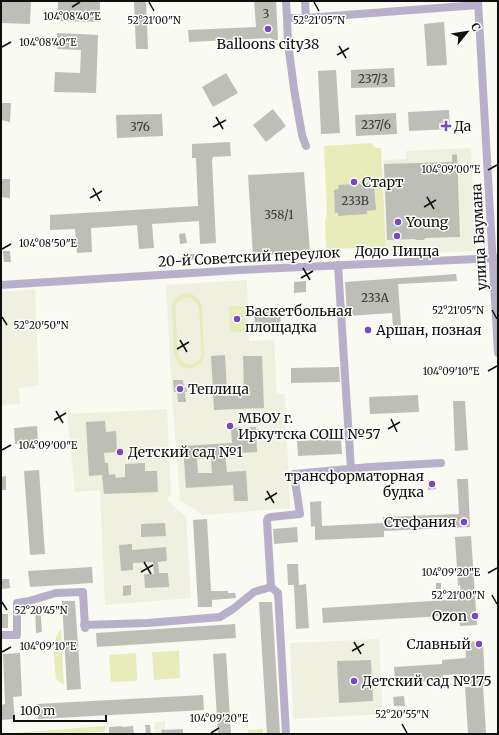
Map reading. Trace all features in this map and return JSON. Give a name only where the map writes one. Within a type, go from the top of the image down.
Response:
[{"type":"street","points":[[286,1],[288,43],[294,90],[302,135],[306,146]]},
{"type":"street","points":[[305,1],[306,18]]},
{"type":"street","points":[[287,18],[306,18],[478,3]]},
{"type":"street","name":"улица Баумана","points":[[478,3],[495,258],[498,353]]},
{"type":"street","name":"20-й Советский переулок","points":[[1,285],[239,270],[495,258]]},
{"type":"street","points":[[338,265],[351,469]]},
{"type":"street","points":[[286,734],[278,593],[270,587],[266,521],[271,517],[300,514],[294,474],[441,463]]},
{"type":"street","points":[[1,635],[17,635],[17,603],[56,593],[83,592],[85,627],[220,617],[233,610],[254,592],[270,587]]},
{"type":"shaded area","points":[[471,148],[475,251],[387,255],[383,160],[406,159],[406,151]]},
{"type":"shaded area","name":"МБОУ г. Иркутска СОШ №57","points":[[247,280],[249,341],[274,340],[277,394],[285,394],[290,508],[203,515],[180,500],[166,285]]},
{"type":"shaded area","points":[[35,289],[39,385],[19,388],[20,404],[1,405],[1,292]]},
{"type":"shaded area","points":[[167,409],[171,494],[167,500],[186,517],[191,598],[105,605],[100,490],[75,492],[67,414]]},
{"type":"shaded area","points":[[379,639],[383,714],[293,719],[290,643]]},
{"type":"shaded area","points":[[165,721],[165,734],[155,734],[154,722]]},
{"type":"green space","name":"Старт","points":[[371,143],[376,148],[381,148],[386,247],[326,249],[325,221],[327,215],[324,146]]},
{"type":"green space","points":[[188,293],[195,296],[202,306],[204,358],[201,363],[192,368],[184,367],[180,364],[176,360],[174,354],[172,304],[178,296]],"holes":[[[184,298],[193,300],[197,303],[199,308],[202,356],[196,363],[192,364],[182,361],[178,353],[175,306]]]},
{"type":"green space","name":"Баскетбольная площадка","points":[[229,306],[245,306],[246,332],[230,332]]},
{"type":"green space","points":[[61,628],[64,685],[56,679],[53,644]]},
{"type":"green space","points":[[179,651],[180,678],[154,680],[152,652]]},
{"type":"green space","points":[[136,653],[137,681],[111,682],[109,655]]},
{"type":"green space","points":[[106,726],[104,732],[79,734],[1,734]]},
{"type":"green space","points":[[263,729],[263,734],[248,734],[248,730]]},
{"type":"building","points":[[1,1],[31,1],[30,24],[1,23]]},
{"type":"building","points":[[58,1],[100,1],[100,22],[57,21]]},
{"type":"building","points":[[134,1],[146,1],[148,49],[136,49]]},
{"type":"building","points":[[254,1],[276,1],[278,40],[272,40],[271,38],[189,42],[188,30],[256,27]]},
{"type":"building","points":[[444,22],[447,65],[427,66],[424,24]]},
{"type":"building","points":[[57,33],[98,35],[96,93],[54,92],[55,72],[80,73],[81,50],[57,49]]},
{"type":"building","points":[[394,68],[395,87],[351,88],[351,70]]},
{"type":"building","points":[[336,70],[340,133],[321,134],[318,71]]},
{"type":"building","points":[[226,73],[238,93],[213,107],[202,87]]},
{"type":"building","points":[[1,103],[11,103],[10,122],[1,120]]},
{"type":"building","points":[[273,109],[286,126],[266,142],[253,125]]},
{"type":"building","points":[[449,110],[450,129],[409,131],[408,112]]},
{"type":"building","points":[[396,113],[397,134],[356,136],[355,115]]},
{"type":"building","points":[[162,114],[163,136],[117,138],[116,115]]},
{"type":"building","points":[[230,142],[231,156],[213,157],[212,160],[216,243],[200,244],[199,221],[152,224],[154,248],[139,249],[137,225],[91,228],[92,252],[77,253],[75,229],[50,230],[50,215],[198,206],[196,158],[192,158],[192,144]]},
{"type":"building","points":[[457,154],[460,237],[426,238],[423,240],[387,240],[384,164],[452,162],[452,155]]},
{"type":"building","points":[[304,172],[310,252],[253,256],[248,175]]},
{"type":"building","points":[[1,179],[10,179],[10,198],[1,197]]},
{"type":"building","points":[[369,183],[369,187],[374,187],[376,210],[367,211],[367,214],[338,216],[338,213],[335,213],[334,190],[339,189],[338,185]]},
{"type":"building","points":[[185,233],[187,243],[180,244],[179,234]]},
{"type":"building","points":[[3,251],[10,251],[11,262],[4,262]]},
{"type":"building","points":[[189,254],[198,254],[198,259],[189,260]]},
{"type":"building","points":[[456,274],[457,281],[398,284],[401,325],[393,326],[392,313],[347,316],[345,282]]},
{"type":"building","points":[[306,281],[306,292],[294,293],[294,282]]},
{"type":"building","points":[[280,311],[281,327],[255,328],[254,312]]},
{"type":"building","points":[[225,355],[227,392],[244,391],[243,356],[262,356],[264,408],[214,410],[211,356]]},
{"type":"building","points":[[339,367],[340,382],[291,383],[291,368]]},
{"type":"building","name":"Теплица","points":[[173,380],[183,380],[184,387],[186,387],[187,392],[185,392],[186,402],[178,402],[177,392],[174,392]]},
{"type":"building","points":[[418,395],[419,412],[370,414],[369,397]]},
{"type":"building","points":[[453,401],[465,401],[468,450],[455,451]]},
{"type":"building","points":[[105,421],[106,432],[116,431],[117,452],[104,453],[105,463],[108,463],[109,475],[115,474],[116,478],[125,477],[125,464],[145,463],[145,471],[157,471],[158,492],[104,494],[102,475],[89,476],[86,422]]},
{"type":"building","points":[[37,426],[38,443],[15,444],[14,428]]},
{"type":"building","points":[[256,427],[257,452],[225,454],[227,472],[246,471],[248,501],[234,501],[233,485],[186,488],[183,446],[232,443],[231,428]],"holes":[[[211,458],[212,473],[198,473],[197,459]]]},
{"type":"building","points":[[341,439],[342,454],[298,456],[297,441]]},
{"type":"building","points":[[39,470],[45,554],[30,555],[24,471]]},
{"type":"building","points":[[6,476],[6,490],[1,490],[1,477]]},
{"type":"building","points":[[457,479],[468,479],[470,527],[384,531],[384,537],[315,540],[315,526],[311,527],[310,502],[321,501],[322,526],[383,523],[383,517],[459,514]]},
{"type":"building","name":"трансформаторная будка","points":[[428,480],[435,480],[436,489],[428,490]]},
{"type":"building","points":[[207,519],[211,591],[228,591],[228,593],[235,593],[236,598],[212,600],[212,607],[198,607],[193,520]]},
{"type":"building","points":[[165,523],[166,536],[141,537],[141,524]]},
{"type":"building","points":[[297,527],[298,542],[274,544],[273,529]]},
{"type":"building","points":[[471,536],[477,625],[460,626],[459,615],[323,623],[322,608],[462,599],[460,585],[458,586],[455,537]]},
{"type":"building","points":[[132,544],[132,550],[166,547],[167,561],[158,562],[159,573],[168,573],[169,587],[145,588],[144,574],[154,574],[153,562],[133,563],[133,570],[121,571],[119,545]]},
{"type":"building","points":[[287,564],[298,564],[299,585],[306,584],[309,628],[296,629],[294,585],[288,585]]},
{"type":"building","points":[[92,567],[93,583],[30,587],[28,571]]},
{"type":"building","points":[[1,579],[9,579],[10,588],[1,589]]},
{"type":"building","points":[[436,583],[441,583],[441,589],[436,589]]},
{"type":"building","points":[[131,585],[131,595],[123,596],[123,586]]},
{"type":"building","points":[[62,601],[75,601],[81,689],[67,690]]},
{"type":"building","points":[[259,602],[272,602],[280,734],[267,734]]},
{"type":"building","points":[[35,605],[40,605],[42,632],[36,633]]},
{"type":"building","points":[[1,614],[8,614],[8,628],[1,628]]},
{"type":"building","points":[[235,624],[236,638],[97,647],[96,633]]},
{"type":"building","points":[[483,641],[485,686],[483,686],[486,733],[468,734],[465,687],[470,687],[470,674],[443,675],[443,680],[395,683],[394,667],[442,664],[442,660],[466,658],[465,642]]},
{"type":"building","points":[[20,653],[22,696],[13,697],[15,719],[1,720],[1,705],[5,704],[3,654]]},
{"type":"building","points":[[226,653],[231,734],[218,734],[213,654]]},
{"type":"building","name":"Детский сад №175","points":[[371,660],[373,701],[339,703],[337,661]]},
{"type":"building","points":[[203,695],[204,710],[38,719],[37,704]]},
{"type":"building","points":[[404,696],[405,706],[394,706],[393,697]]},
{"type":"building","points":[[145,725],[150,725],[151,734],[146,734]]},
{"type":"building","points":[[133,726],[134,734],[109,734],[109,727]]},
{"type":"building","points":[[183,729],[183,734],[162,734],[161,730]]},
{"type":"place","name":"Balloons city38","points":[[268,29]]},
{"type":"place","name":"Да","points":[[446,126]]},
{"type":"place","name":"Старт","points":[[354,182]]},
{"type":"place","name":"Young","points":[[398,222]]},
{"type":"place","name":"Додо Пицца","points":[[397,236]]},
{"type":"place","name":"Баскетбольная площадка","points":[[237,319]]},
{"type":"place","name":"Аршан, позная","points":[[368,330]]},
{"type":"place","name":"Теплица","points":[[180,389]]},
{"type":"place","name":"МБОУ г. Иркутска СОШ №57","points":[[230,426]]},
{"type":"place","name":"Детский сад №1","points":[[120,452]]},
{"type":"place","name":"трансформаторная будка","points":[[432,484]]},
{"type":"place","name":"Стефания","points":[[464,522]]},
{"type":"place","name":"Ozon","points":[[475,616]]},
{"type":"place","name":"Славный","points":[[479,644]]},
{"type":"place","name":"Детский сад №175","points":[[354,681]]}]
